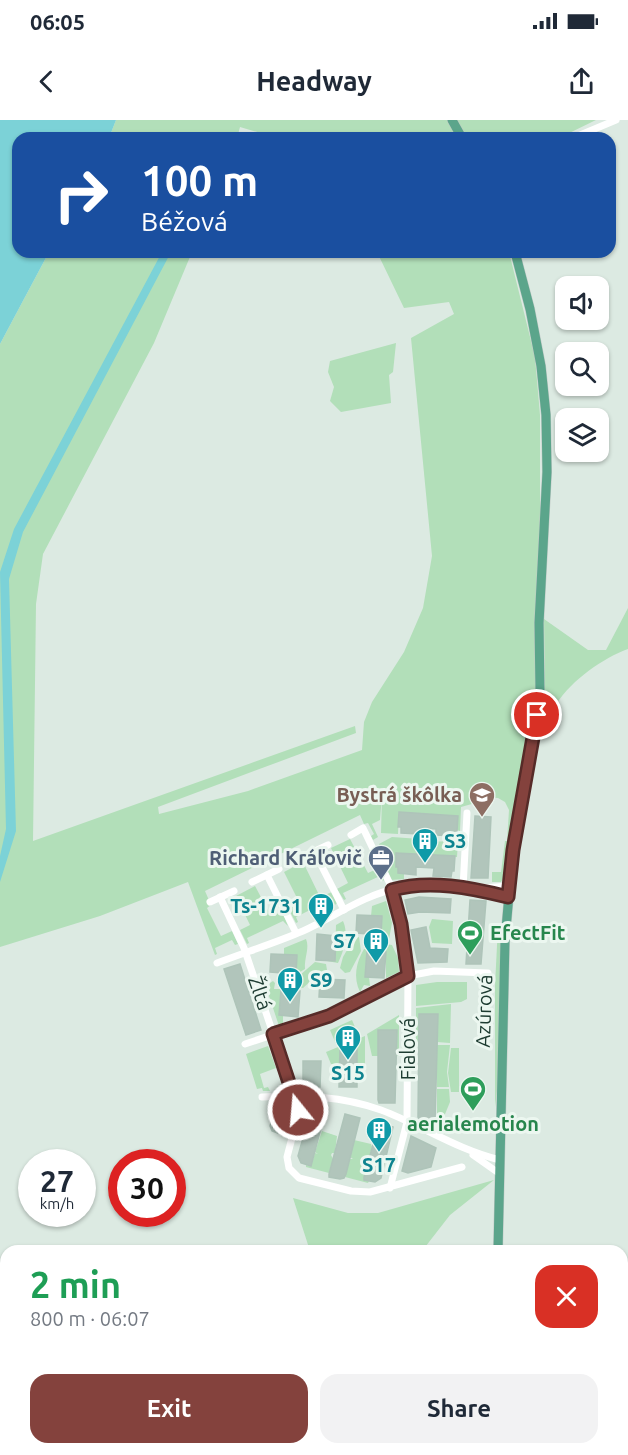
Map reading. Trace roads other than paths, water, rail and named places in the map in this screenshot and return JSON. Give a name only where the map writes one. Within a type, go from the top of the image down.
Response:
[{"type":"main road","name":"Azúrová","points":[[498,1245],[503,981],[509,891],[541,681],[539,623],[547,489],[546,415],[537,341],[516,258]]},
{"type":"street","points":[[587,132],[616,120]]},
{"type":"street","points":[[463,888],[467,813]]},
{"type":"street","points":[[351,835],[363,828],[392,890],[401,924],[408,976]]},
{"type":"street","points":[[300,858],[328,845]]},
{"type":"street","points":[[314,851],[344,910]]},
{"type":"street","points":[[252,882],[279,869]]},
{"type":"street","points":[[267,875],[296,933]]},
{"type":"street","name":"Žltá","points":[[217,963],[296,933],[392,890],[426,886],[509,891]]},
{"type":"street","points":[[210,902],[234,891]]},
{"type":"street","name":"Žltá","points":[[220,897],[246,953],[273,1034]]},
{"type":"street","points":[[245,1044],[339,1012],[408,976],[434,971],[488,973]]},
{"type":"street","name":"Fialová","points":[[390,1188],[407,1122],[408,976]]},
{"type":"street","points":[[273,1034],[298,1115],[287,1157],[290,1168],[296,1176],[351,1191],[370,1192],[462,1167]]},
{"type":"street","points":[[262,1097],[294,1096],[349,1101],[381,1110],[469,1151],[500,1160]]},
{"type":"street","points":[[469,1151],[500,1174]]},
{"type":"water","points":[[0,120],[116,120],[111,132],[12,132],[12,258],[46,258],[0,344]]},
{"type":"water","points":[[159,258],[168,258],[23,532],[9,579],[16,831],[0,882],[0,856],[6,829],[0,572],[14,529]]},
{"type":"place","name":"Bystrá škôlka","points":[[482,818]]},
{"type":"place","name":"S3","points":[[425,864]]},
{"type":"place","name":"Richard Kráľovič","points":[[381,881]]},
{"type":"place","name":"Ts-1731","points":[[321,929]]},
{"type":"place","name":"EfectFit","points":[[470,956]]},
{"type":"place","name":"S7","points":[[376,964]]},
{"type":"place","name":"S9","points":[[290,1003]]},
{"type":"place","name":"S15","points":[[348,1061]]},
{"type":"place","name":"aerialemotion","points":[[473,1112]]},
{"type":"place","name":"S17","points":[[379,1153]]}]
